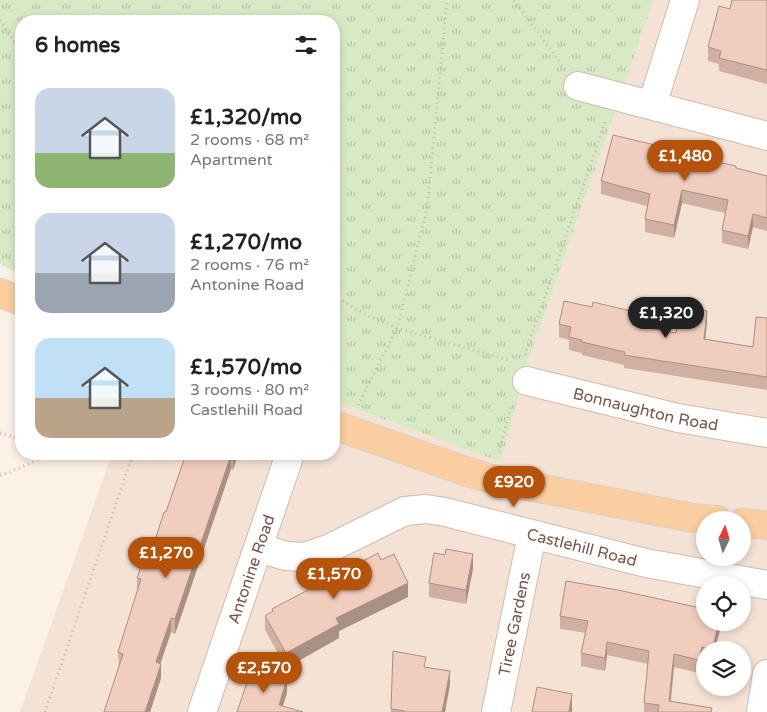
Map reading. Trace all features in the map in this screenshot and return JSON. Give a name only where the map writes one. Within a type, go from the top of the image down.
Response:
[{"type":"main road","points":[[0,293],[15,299]]},
{"type":"main road","points":[[340,428],[492,479],[696,518]]},
{"type":"main road","points":[[751,523],[767,525]]},
{"type":"street","points":[[652,105],[685,0]]},
{"type":"street","points":[[578,86],[767,136]]},
{"type":"street","name":"Bonnaughton Road","points":[[519,377],[678,418],[767,433]]},
{"type":"street","name":"Antonine Road","points":[[202,712],[288,460]]},
{"type":"street","name":"Castlehill Road","points":[[258,548],[286,556],[304,557],[328,549],[406,511],[426,509],[445,512],[646,562],[767,585]]},
{"type":"street","name":"Tiree Gardens","points":[[496,712],[532,534]]},
{"type":"street","points":[[761,712],[767,674]]},
{"type":"path","points":[[340,428],[397,328],[427,209],[447,0]]},
{"type":"path","points":[[514,0],[578,86]]},
{"type":"path","points":[[0,20],[15,42]]},
{"type":"path","points":[[492,479],[519,377],[614,96]]},
{"type":"path","points":[[340,300],[368,316],[519,377]]},
{"type":"path","points":[[0,433],[15,437]]},
{"type":"path","points":[[0,475],[37,460]]},
{"type":"path","points":[[45,712],[131,460]]},
{"type":"shaded area","points":[[654,0],[767,0],[767,712],[20,712],[110,460],[340,460],[340,403],[501,462],[526,368]]},
{"type":"green space","points":[[0,0],[654,0],[526,368],[501,462],[340,403],[340,15],[15,15],[15,271],[0,264]]},
{"type":"building","points":[[732,0],[767,0],[767,70],[719,58],[721,51],[708,47],[719,6],[730,9]]},
{"type":"building","points":[[613,135],[663,147],[662,150],[736,166],[736,168],[767,176],[767,218],[753,214],[748,236],[722,230],[728,200],[682,190],[674,225],[645,219],[650,194],[601,181]]},
{"type":"building","points":[[564,301],[592,307],[593,302],[635,312],[632,325],[676,333],[680,308],[707,311],[704,339],[753,347],[756,317],[767,318],[767,377],[624,355],[625,352],[582,342],[582,340],[569,337],[571,327],[559,324]]},
{"type":"building","points":[[184,460],[229,460],[175,619],[171,618],[156,662],[161,664],[145,712],[104,712],[123,654],[118,652],[141,579],[137,578],[146,551],[151,553],[164,512],[166,512]]},
{"type":"building","points":[[446,549],[473,554],[466,590],[429,583],[434,553],[445,555]]},
{"type":"building","points":[[378,553],[381,560],[394,554],[408,583],[336,618],[339,624],[286,653],[265,616],[273,611],[272,609]]},
{"type":"building","points":[[566,581],[696,607],[696,631],[717,631],[714,641],[696,641],[696,659],[674,654],[669,701],[712,708],[711,712],[658,712],[659,705],[644,703],[649,651],[607,642],[605,658],[581,653],[588,621],[560,616]]},
{"type":"building","points":[[393,651],[426,657],[424,667],[450,671],[442,712],[404,712],[391,709]]},
{"type":"building","points":[[252,668],[287,679],[279,705],[303,712],[237,712]]},
{"type":"building","points":[[537,687],[572,694],[569,712],[532,712]]}]
